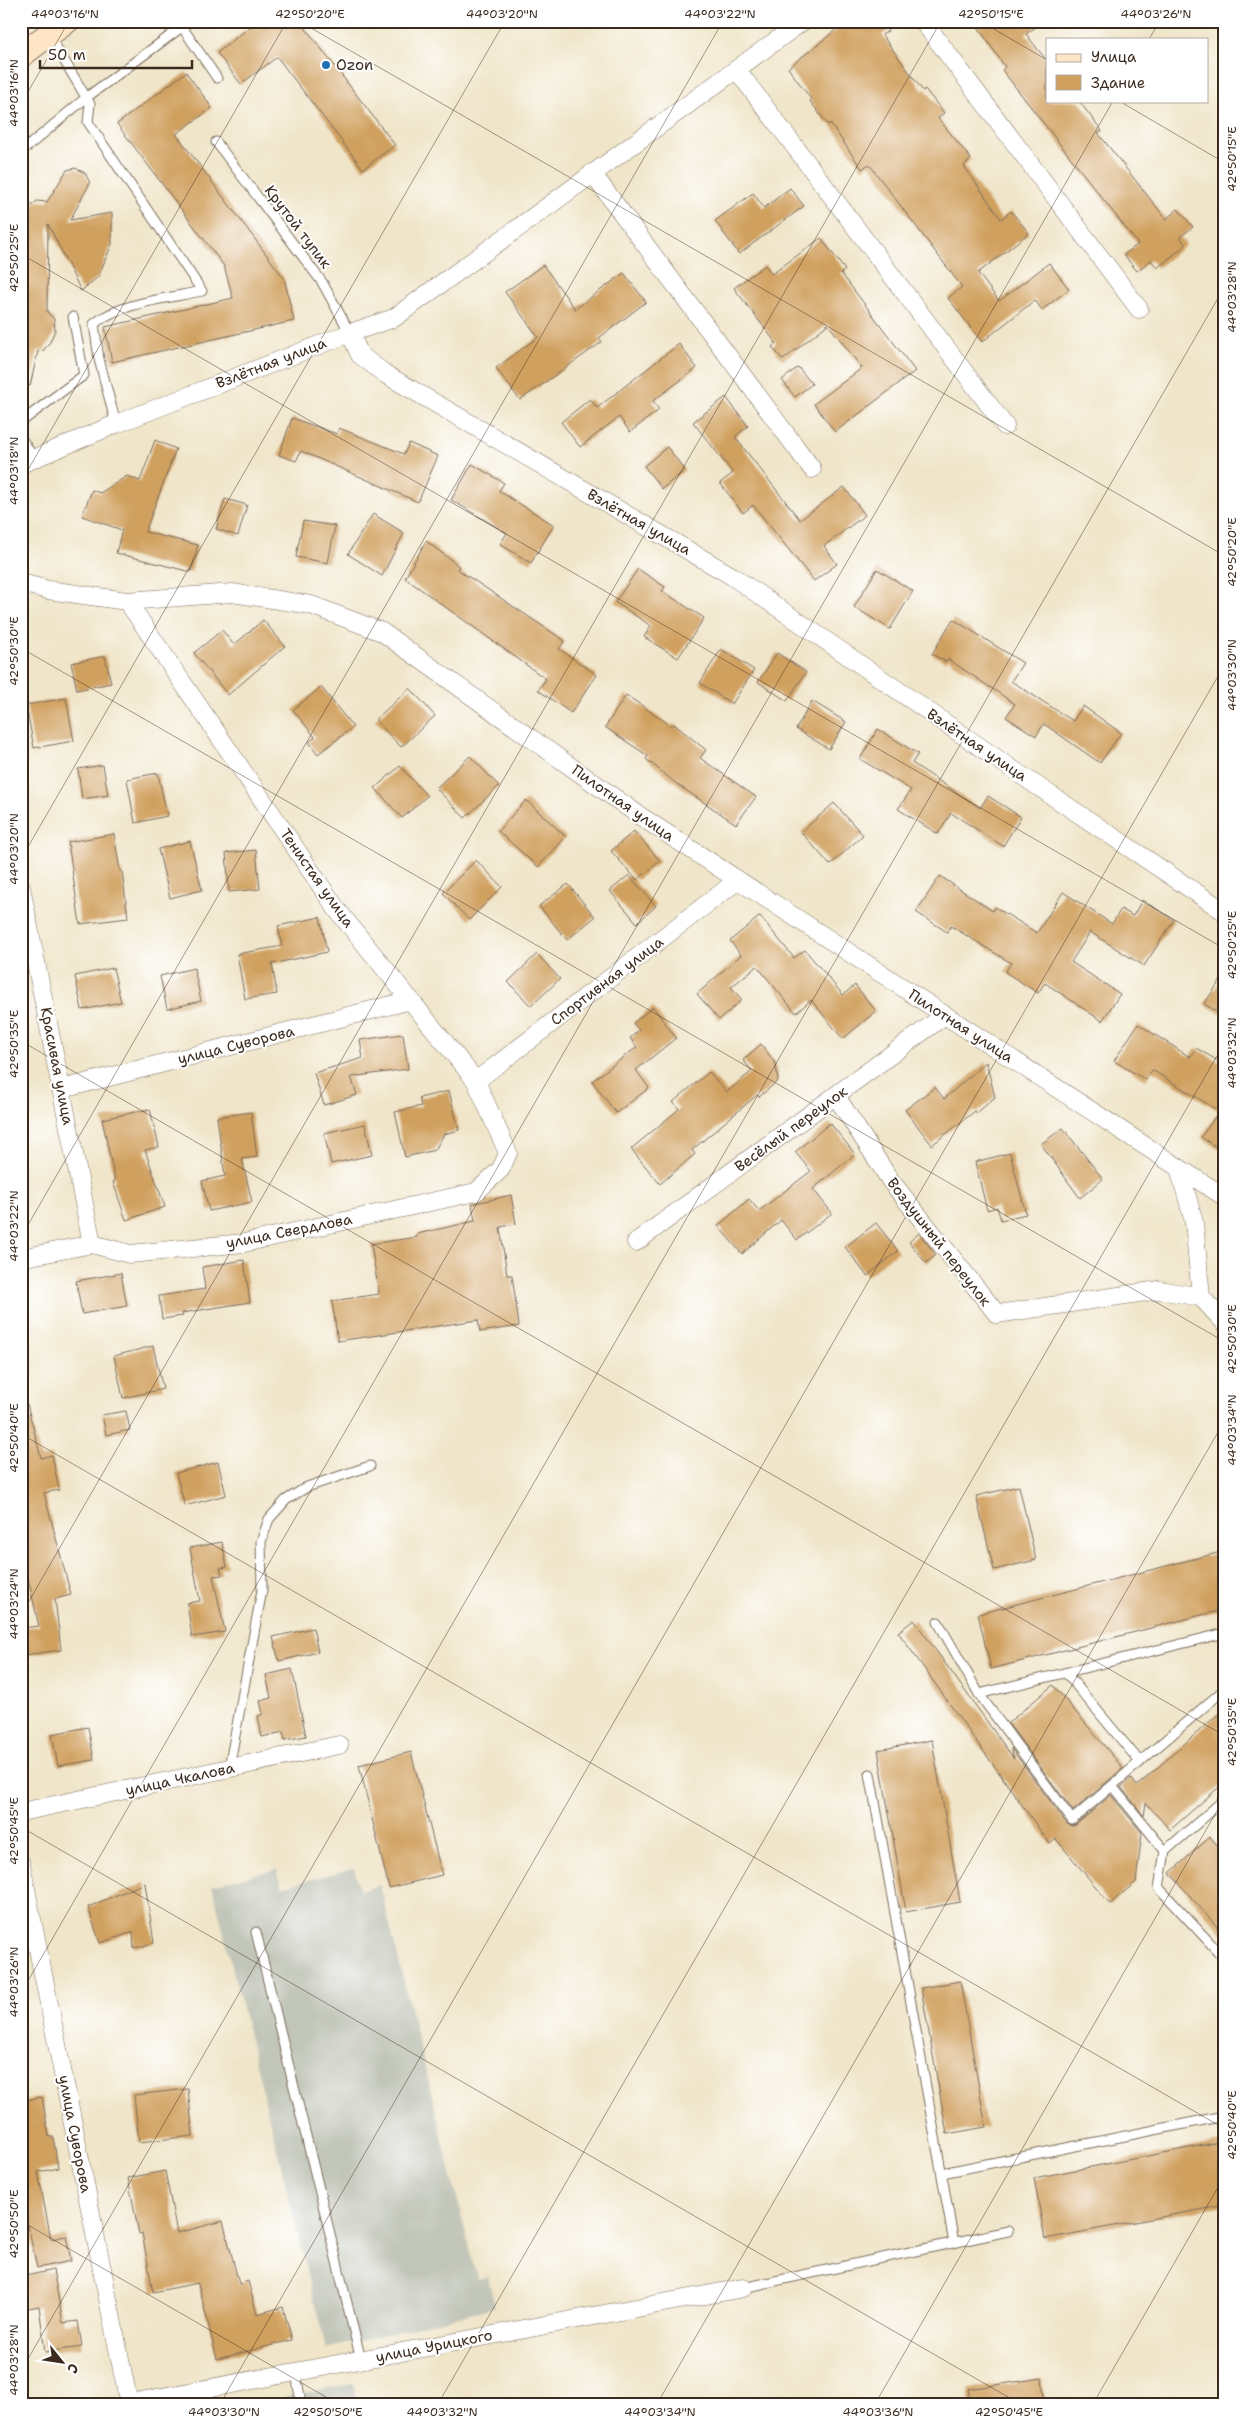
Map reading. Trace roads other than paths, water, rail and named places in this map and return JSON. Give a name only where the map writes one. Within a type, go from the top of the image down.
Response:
[{"type":"main road","points":[[21,55],[58,28]]},
{"type":"street","points":[[350,333],[394,318],[803,21]]},
{"type":"street","points":[[923,21],[1140,309]]},
{"type":"street","points":[[737,70],[1005,426]]},
{"type":"street","points":[[592,173],[812,469]]},
{"type":"street","name":"Взлётная улица","points":[[27,460],[350,333],[360,356],[385,374],[732,576],[1009,767],[1225,912]]},
{"type":"street","name":"Пилотная улица","points":[[21,583],[48,590],[127,601],[232,593],[311,605],[382,632],[640,816],[1225,1197]]},
{"type":"street","name":"Тенистая улица","points":[[127,601],[338,911],[476,1081],[508,1153]]},
{"type":"street","name":"Спортивная улица","points":[[476,1081],[738,880]]},
{"type":"street","name":"Красивая улица","points":[[21,887],[92,1244]]},
{"type":"street","name":"улица Суворова","points":[[62,1089],[411,1000]]},
{"type":"street","name":"Весёлый переулок","points":[[636,1242],[945,1015]]},
{"type":"street","name":"Воздушный переулок","points":[[836,1096],[890,1180],[997,1314],[1159,1290],[1200,1297]]},
{"type":"street","name":"улица Свердлова","points":[[21,1258],[92,1244],[130,1254],[244,1243],[476,1192],[501,1169],[508,1153]]},
{"type":"street","points":[[1179,1168],[1194,1222],[1200,1297],[1225,1323]]},
{"type":"street","name":"улица Чкалова","points":[[21,1812],[338,1745]]},
{"type":"street","name":"улица Суворова","points":[[21,1864],[127,2404]]},
{"type":"street","name":"улица Урицкого","points":[[127,2404],[743,2288]]},
{"type":"lane","points":[[21,152],[86,97],[186,24],[217,78]]},
{"type":"lane","points":[[58,28],[90,104],[88,122],[202,291],[144,303],[104,316],[94,324],[99,359],[116,424]]},
{"type":"lane","name":"Крутой тупик","points":[[216,142],[322,282],[350,333]]},
{"type":"lane","points":[[21,422],[84,375],[73,317]]},
{"type":"lane","points":[[21,438],[27,460]]},
{"type":"lane","points":[[229,1768],[262,1590],[261,1542],[269,1519],[286,1500],[306,1487],[370,1466]]},
{"type":"lane","points":[[938,1622],[979,1694],[1072,1820],[1225,1689]]},
{"type":"lane","points":[[979,1694],[1225,1633]]},
{"type":"lane","points":[[1066,1673],[1140,1762]]},
{"type":"lane","points":[[870,1774],[954,2242]]},
{"type":"lane","points":[[1112,1786],[1165,1851]]},
{"type":"lane","points":[[1225,1799],[1165,1851],[1159,1888],[1225,1959]]},
{"type":"lane","points":[[256,1932],[361,2360]]},
{"type":"lane","points":[[942,2173],[1219,2117]]},
{"type":"lane","points":[[743,2288],[1008,2231]]},
{"type":"lane","points":[[296,2372],[301,2404]]},
{"type":"place","name":"Ozon","points":[[326,65]]}]
